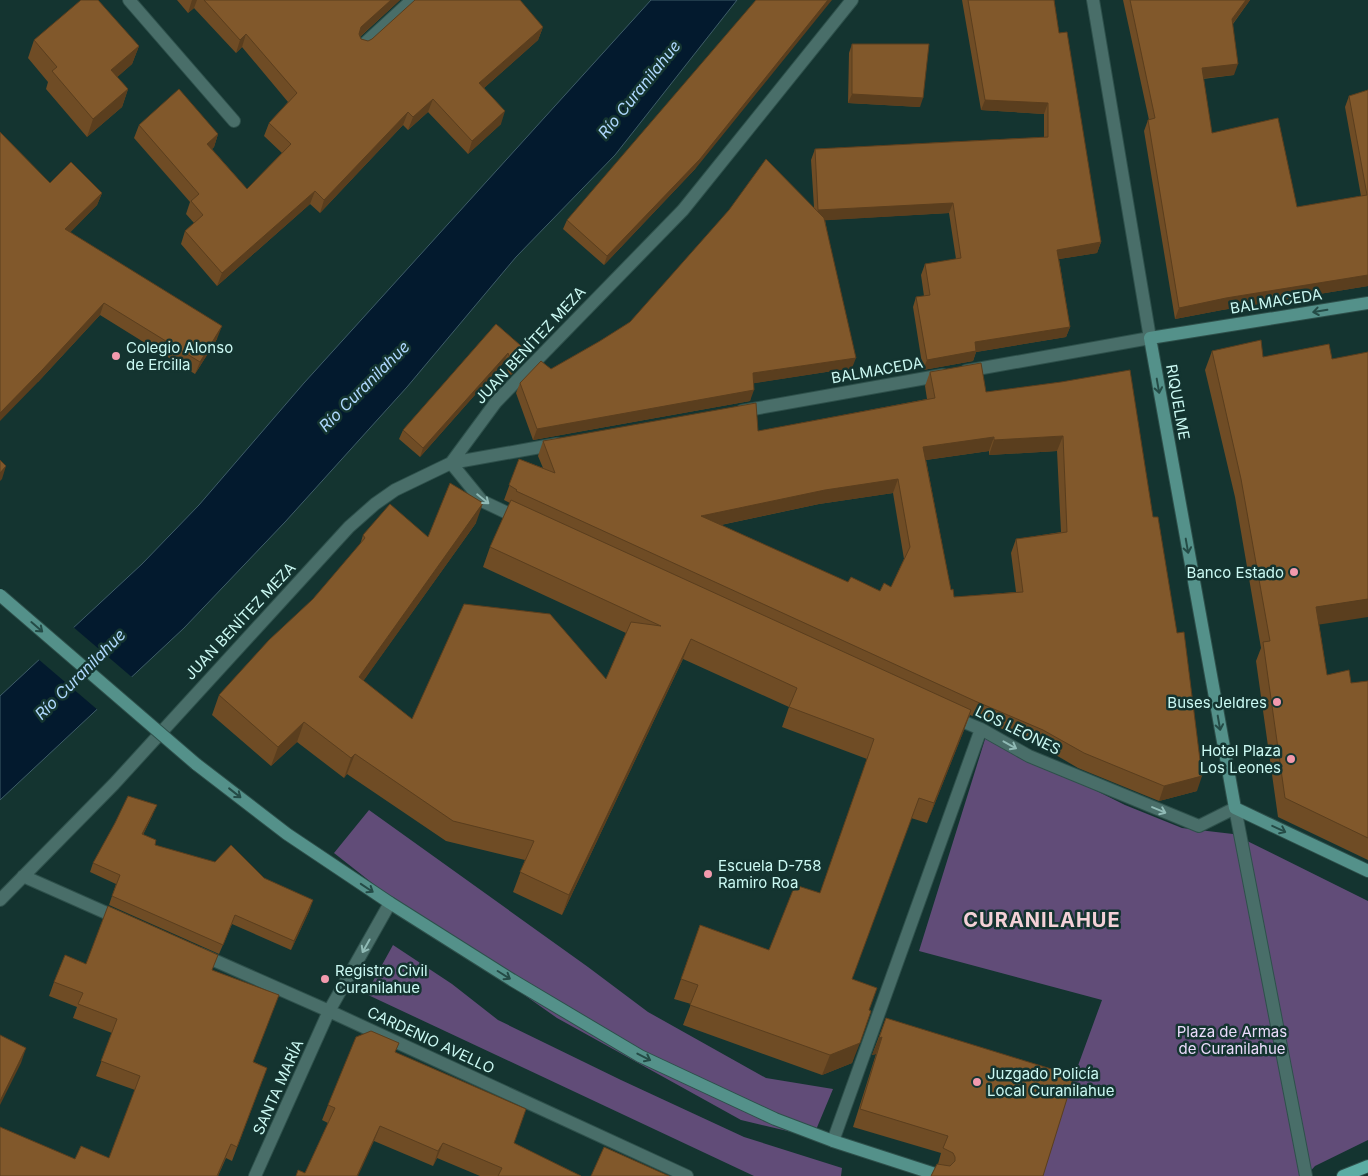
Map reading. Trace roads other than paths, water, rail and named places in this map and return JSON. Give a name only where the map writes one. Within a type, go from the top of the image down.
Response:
[{"type":"main road","name":"BALMACEDA","points":[[1150,338],[1368,303]]},
{"type":"main road","name":"RIQUELME","points":[[1150,338],[1235,808]]},
{"type":"main road","points":[[0,595],[196,764],[287,834],[390,903],[512,980],[640,1056],[775,1119],[940,1176]]},
{"type":"main road","points":[[1235,808],[1368,871]]},
{"type":"main road","points":[[1343,1176],[1368,1166]]},
{"type":"street","points":[[129,0],[234,121]]},
{"type":"street","points":[[362,46],[412,0]]},
{"type":"street","name":"JUAN BENÍTEZ MEZA","points":[[0,900],[114,784],[349,528],[375,504],[395,490],[451,463],[496,402],[683,210],[852,0]]},
{"type":"street","name":"RIQUELME","points":[[1093,0],[1150,338]]},
{"type":"street","name":"BALMACEDA","points":[[726,414],[1150,338]]},
{"type":"street","points":[[536,526],[482,501],[451,463],[569,442]]},
{"type":"street","name":"LOS LEONES","points":[[937,710],[981,729],[1029,756],[1198,826],[1235,808]]},
{"type":"street","points":[[833,1140],[981,729]]},
{"type":"street","points":[[1235,808],[1306,1176]]},
{"type":"street","points":[[22,876],[131,924]]},
{"type":"street","name":"SANTA MARÍA","points":[[255,1176],[330,1011],[390,903]]},
{"type":"street","name":"CARDENIO AVELLO","points":[[185,947],[330,1011],[687,1176]]},
{"type":"water","name":"Río Curanilahue","points":[[651,0],[737,0],[615,155],[516,257],[407,387],[285,522],[184,628],[0,800],[0,696],[142,564],[199,505],[304,383]]},
{"type":"place","name":"Colegio Alonso de Ercilla","points":[[116,356]]},
{"type":"place","name":"Banco Estado","points":[[1294,572]]},
{"type":"place","name":"Buses Jeldres","points":[[1277,702]]},
{"type":"place","name":"Hotel Plaza Los Leones","points":[[1291,759]]},
{"type":"place","name":"Escuela D-758 Ramiro Roa","points":[[708,874]]},
{"type":"place","name":"Registro Civil Curanilahue","points":[[325,979]]},
{"type":"place","name":"Juzgado Policía Local Curanilahue","points":[[977,1082]]},
{"type":"district","name":"CURANILAHUE","points":[[1042,920]]},
{"type":"park label","name":"Plaza de Armas de Curanilahue","points":[[1232,1040]]}]
